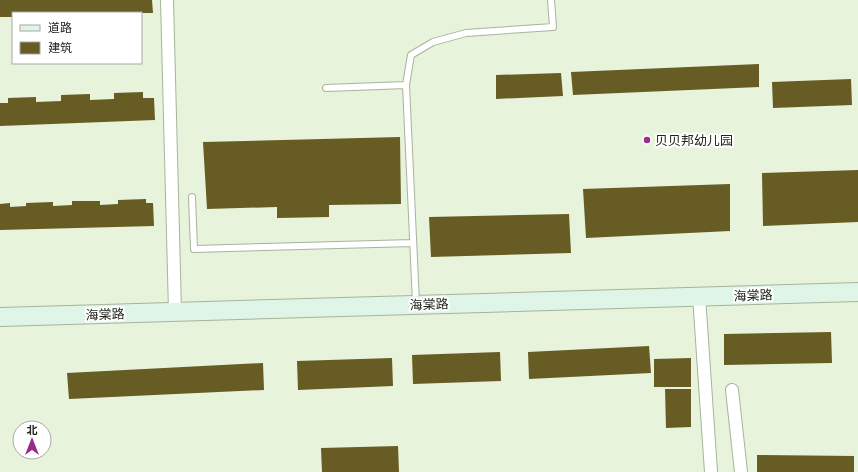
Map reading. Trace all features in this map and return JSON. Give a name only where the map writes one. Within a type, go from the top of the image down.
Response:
[{"type":"street","points":[[167,0],[175,312]]},
{"type":"street","name":"海棠路","points":[[0,317],[858,292]]},
{"type":"street","points":[[699,296],[711,472]]},
{"type":"street","points":[[732,390],[741,472]]},
{"type":"lane","points":[[416,305],[406,85],[411,55],[433,42],[466,33],[552,27],[551,0]]},
{"type":"lane","points":[[326,88],[406,85]]},
{"type":"lane","points":[[192,197],[194,249],[413,243]]},
{"type":"building","points":[[0,0],[152,0],[153,13],[12,12],[12,17],[0,17]]},
{"type":"building","points":[[759,64],[759,87],[573,95],[571,72]]},
{"type":"building","points":[[561,73],[563,96],[496,99],[496,75]]},
{"type":"building","points":[[851,79],[852,105],[773,108],[772,82]]},
{"type":"building","points":[[143,92],[143,98],[154,98],[155,120],[0,126],[0,103],[8,103],[8,98],[36,97],[36,102],[61,101],[61,95],[90,94],[90,100],[114,99],[114,93]]},
{"type":"building","points":[[400,137],[401,204],[329,205],[329,217],[277,218],[277,207],[207,209],[203,142]]},
{"type":"building","points":[[858,170],[858,222],[763,226],[762,173]]},
{"type":"building","points":[[730,184],[730,231],[586,238],[583,189]]},
{"type":"building","points":[[146,199],[146,203],[153,203],[154,226],[0,230],[0,204],[10,203],[10,207],[26,206],[26,203],[53,202],[53,206],[72,205],[72,201],[100,201],[100,205],[118,204],[118,200]]},
{"type":"building","points":[[569,214],[571,253],[431,257],[429,217]]},
{"type":"building","points":[[831,332],[832,363],[724,365],[724,334]]},
{"type":"building","points":[[649,346],[651,373],[529,379],[528,352]]},
{"type":"building","points":[[500,352],[501,381],[413,384],[412,355]]},
{"type":"building","points":[[392,358],[393,386],[298,390],[297,361]]},
{"type":"building","points":[[691,358],[691,387],[654,387],[654,359]]},
{"type":"building","points":[[263,363],[264,390],[69,399],[67,373]]},
{"type":"building","points":[[665,389],[691,389],[691,427],[666,428]]},
{"type":"building","points":[[398,446],[399,472],[322,472],[321,448]]},
{"type":"building","points":[[757,455],[854,456],[854,472],[757,472]]},
{"type":"place","name":"贝贝邦幼儿园","points":[[647,140]]}]
